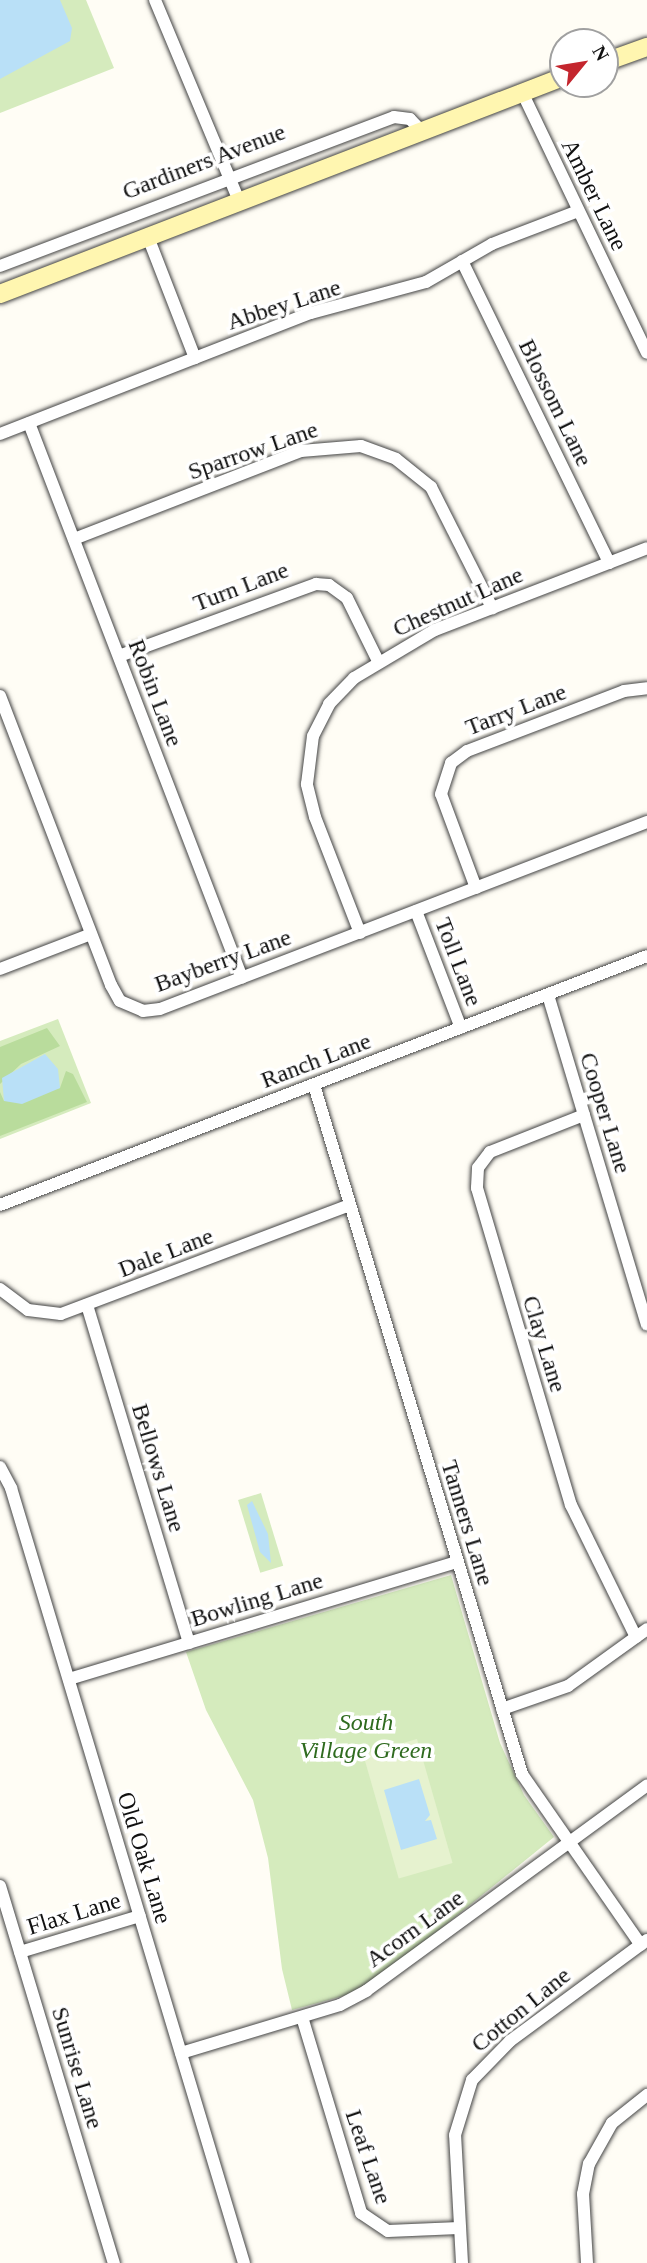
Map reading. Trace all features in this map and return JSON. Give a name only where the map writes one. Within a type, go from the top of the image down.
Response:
[{"type":"main road","points":[[619,57],[647,47]]},
{"type":"main road","name":"Gardiners Avenue","points":[[0,294],[549,82]]},
{"type":"street","points":[[155,0],[240,201]]},
{"type":"street","name":"Amber Lane","points":[[522,92],[647,353]]},
{"type":"street","name":"Gardiners Avenue","points":[[0,266],[394,117],[410,119],[421,131]]},
{"type":"street","name":"Abbey Lane","points":[[0,435],[310,313],[426,282],[492,244],[578,211]]},
{"type":"street","points":[[148,237],[195,358]]},
{"type":"street","name":"Blossom Lane","points":[[462,261],[609,563]]},
{"type":"street","name":"Robin Lane","points":[[29,423],[242,978]]},
{"type":"street","name":"Sparrow Lane","points":[[74,539],[301,451],[361,446],[396,459],[431,487],[492,608]]},
{"type":"street","name":"Chestnut Lane","points":[[359,933],[315,817],[307,766],[313,736],[329,704],[354,678],[435,630],[647,548]]},
{"type":"street","name":"Turn Lane","points":[[118,656],[316,584],[329,585],[347,598],[379,663]]},
{"type":"street","name":"Tarry Lane","points":[[476,888],[441,794],[451,763],[467,751],[624,691],[647,688]]},
{"type":"street","name":"Bayberry Lane","points":[[0,696],[111,985],[131,1008],[160,1009],[647,822]]},
{"type":"street","name":"Toll Lane","points":[[416,912],[461,1028]]},
{"type":"street","points":[[0,969],[91,934]]},
{"type":"street","name":"Ranch Lane","points":[[0,1205],[647,956]]},
{"type":"street","name":"Cooper Lane","points":[[548,995],[647,1324]]},
{"type":"street","name":"Tanners Lane","points":[[314,1084],[457,1562],[530,1791],[567,1844],[644,1942]]},
{"type":"street","name":"Clay Lane","points":[[584,1115],[490,1153],[478,1168],[477,1188],[571,1505],[636,1637]]},
{"type":"street","name":"Dale Lane","points":[[0,1289],[28,1310],[48,1314],[87,1305],[349,1205]]},
{"type":"street","name":"Bellows Lane","points":[[87,1305],[189,1643]]},
{"type":"street","name":"Old Oak Lane","points":[[0,1467],[11,1488],[244,2263]]},
{"type":"street","name":"Bowling Lane","points":[[69,1679],[457,1562]]},
{"type":"street","points":[[502,1709],[568,1686],[647,1629]]},
{"type":"street","name":"Acorn Lane","points":[[181,2053],[302,2017],[366,1991],[647,1785]]},
{"type":"street","name":"Sunrise Lane","points":[[0,1886],[114,2263]]},
{"type":"street","name":"Flax Lane","points":[[20,1952],[140,1916]]},
{"type":"street","name":"Cotton Lane","points":[[462,2263],[455,2135],[472,2080],[510,2040],[644,1942]]},
{"type":"street","name":"Leaf Lane","points":[[302,2017],[361,2213],[388,2231],[459,2228]]},
{"type":"street","points":[[587,2263],[583,2194],[589,2164],[612,2123],[647,2095]]},
{"type":"green space","points":[[0,0],[86,0],[114,68],[0,113]]},
{"type":"green space","points":[[58,1019],[91,1103],[0,1139],[0,1041]]},
{"type":"green space","points":[[47,1028],[60,1046],[21,1064],[0,1084],[0,1047]]},
{"type":"green space","points":[[66,1071],[73,1074],[87,1102],[0,1136],[0,1092],[4,1101],[60,1088]]},
{"type":"green space","points":[[261,1493],[283,1566],[260,1573],[238,1500]]},
{"type":"green space","name":"South Village Green","points":[[451,1575],[500,1743],[524,1795],[554,1837],[365,1990],[292,2010],[282,1969],[268,1858],[253,1800],[206,1710],[186,1652]]},
{"type":"green space","points":[[417,1739],[453,1863],[399,1878],[363,1754]]},
{"type":"water","points":[[0,0],[60,0],[72,28],[70,41],[0,79]]},
{"type":"water","points":[[45,1054],[58,1069],[60,1088],[22,1104],[4,1101],[2,1078]]},
{"type":"water","points":[[252,1501],[268,1534],[271,1563],[260,1552],[247,1505]]},
{"type":"water","points":[[419,1779],[430,1815],[425,1821],[431,1820],[437,1839],[401,1850],[384,1790]]}]
